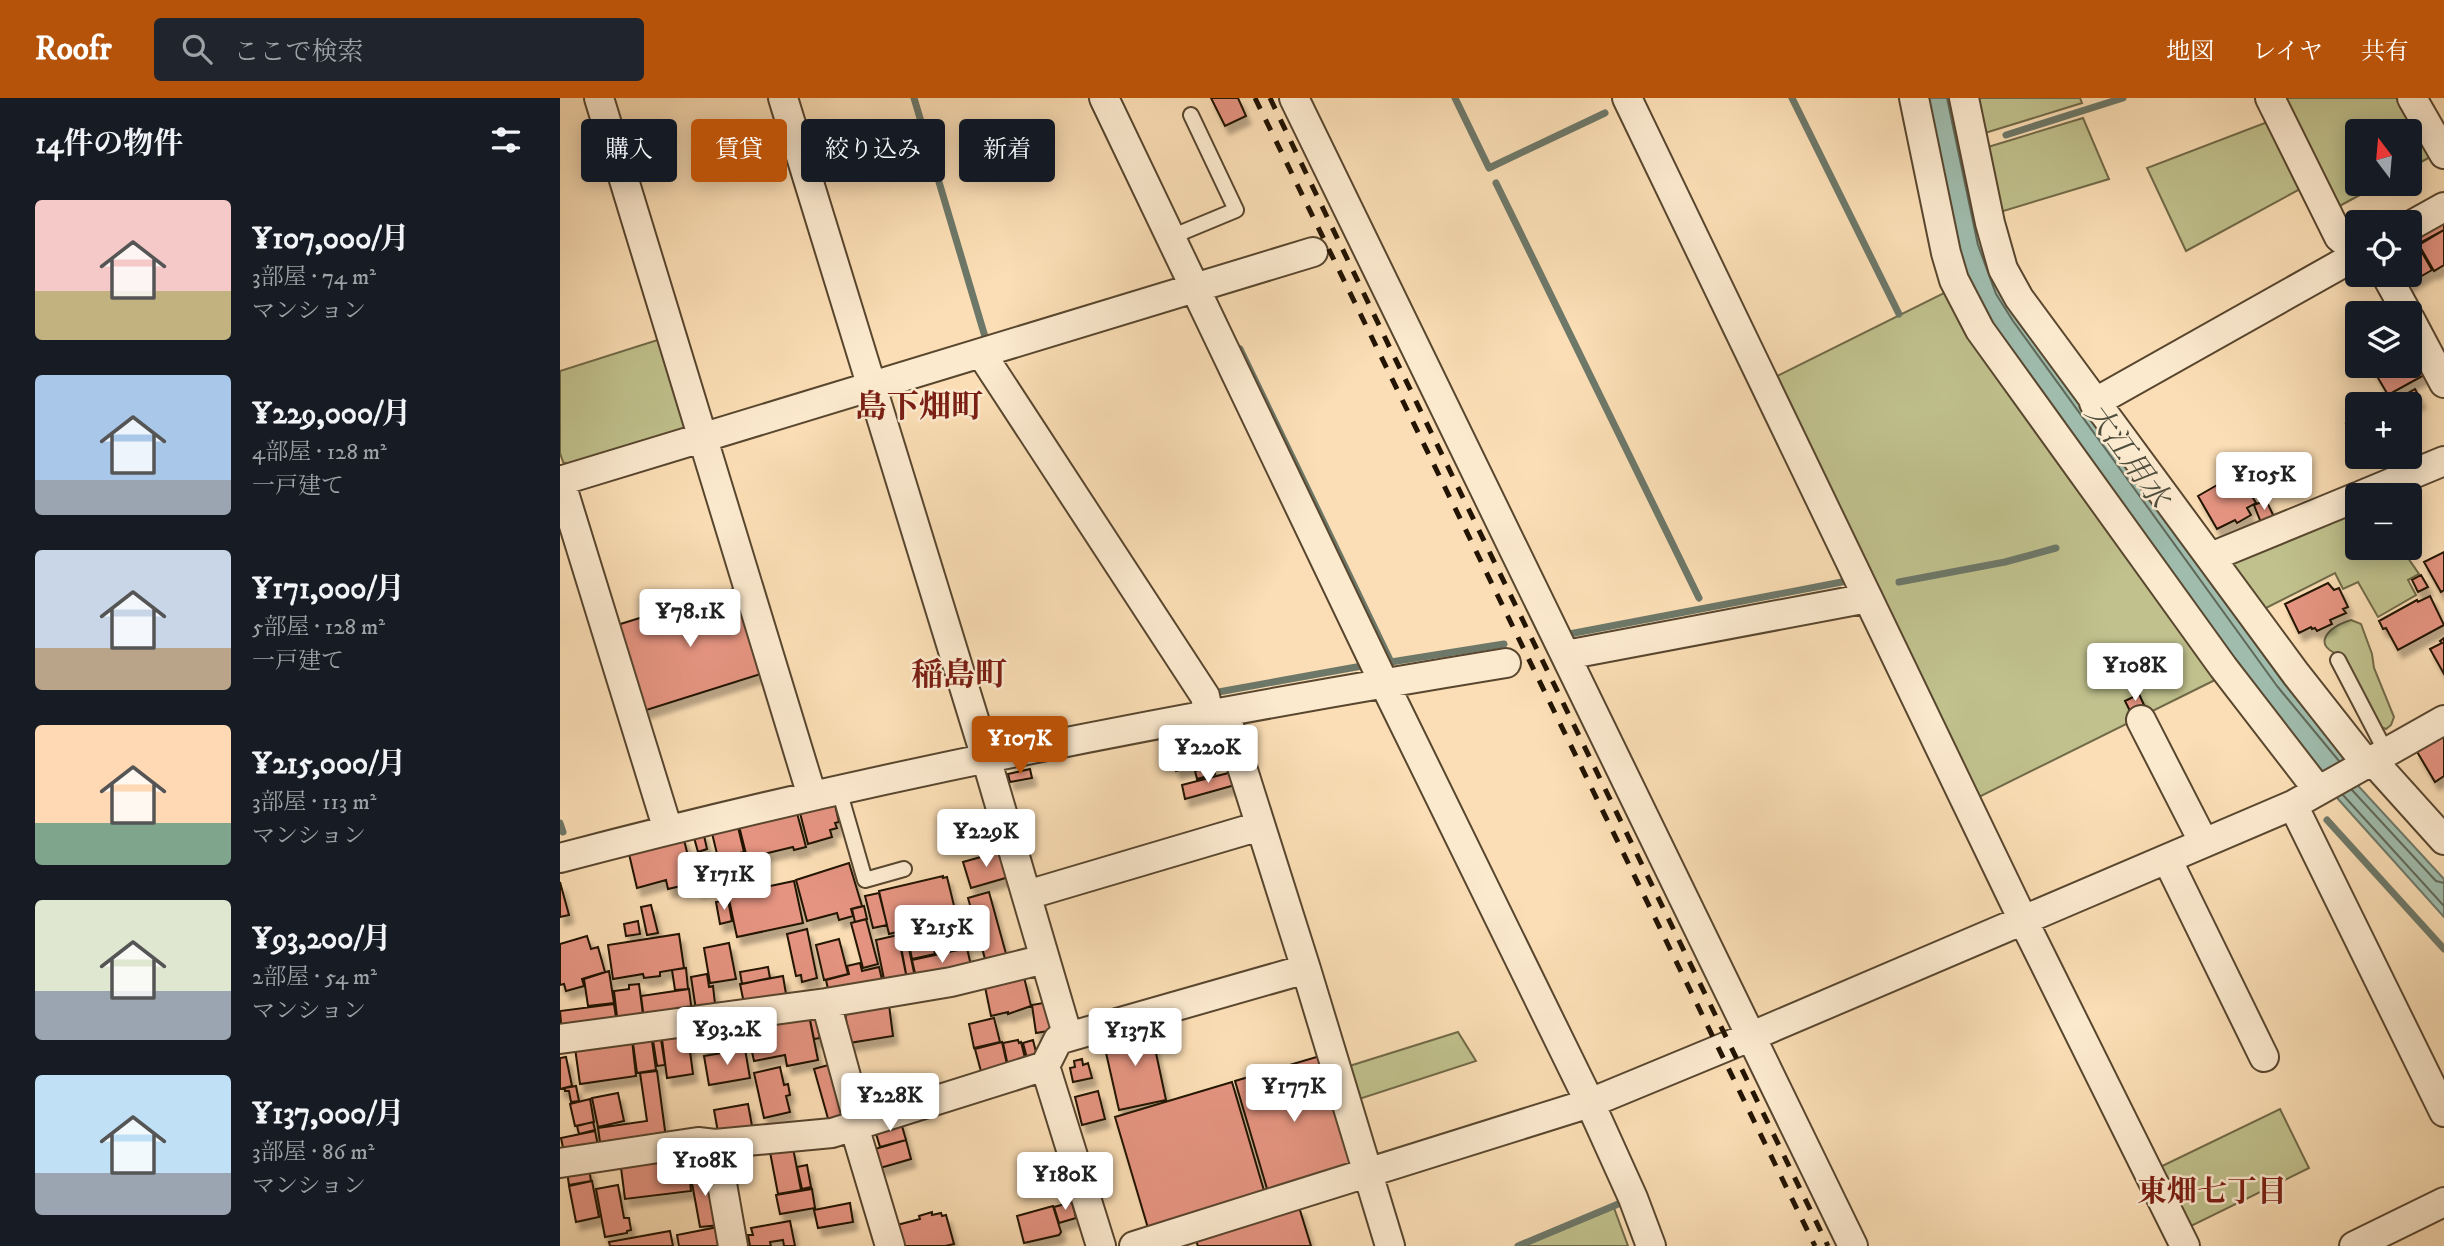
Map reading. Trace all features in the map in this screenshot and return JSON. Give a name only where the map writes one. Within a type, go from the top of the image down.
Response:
[{"type":"street","points":[[599,98],[703,438],[825,793]]},
{"type":"street","points":[[783,98],[986,758],[1068,1037]]},
{"type":"street","points":[[1104,98],[1384,683],[1590,1103],[1633,1198],[1651,1246]]},
{"type":"street","points":[[1294,98],[1853,1246]]},
{"type":"street","points":[[1627,98],[2023,920],[2185,1246]]},
{"type":"street","points":[[1914,98],[1954,280],[1980,330],[2199,635],[2321,789]]},
{"type":"street","points":[[1964,98],[1990,223],[2003,269],[2018,298],[2296,674],[2444,840]]},
{"type":"street","points":[[2270,98],[2339,237],[2345,242]]},
{"type":"street","points":[[2412,98],[2444,154]]},
{"type":"street","points":[[2422,219],[2444,207]]},
{"type":"street","points":[[668,830],[560,480],[1313,252]]},
{"type":"street","points":[[2094,403],[2345,260]]},
{"type":"street","points":[[2422,342],[2444,383]]},
{"type":"street","points":[[981,353],[1215,715],[1230,729],[1390,1246]]},
{"type":"street","points":[[2391,483],[2444,461]]},
{"type":"street","points":[[2211,558],[2345,502]]},
{"type":"street","points":[[1566,654],[1868,597]]},
{"type":"street","points":[[560,858],[825,793],[986,758],[1384,683],[1506,663]]},
{"type":"street","points":[[2141,720],[2204,843]]},
{"type":"street","points":[[1133,1246],[1590,1103],[1752,1037],[2293,805],[2444,720]]},
{"type":"street","points":[[2293,805],[2444,1112]]},
{"type":"street","points":[[1027,895],[1261,826]]},
{"type":"street","points":[[2167,859],[2264,1056]]},
{"type":"street","points":[[560,1039],[826,1003],[951,982],[1045,959]]},
{"type":"street","points":[[1101,1246],[1045,1066],[1058,1040],[1306,969]]},
{"type":"street","points":[[826,1003],[890,1246]]},
{"type":"street","points":[[560,1163],[698,1142],[715,1144],[832,1133],[1045,1066]]},
{"type":"street","points":[[715,1144],[733,1246]]},
{"type":"street","points":[[2354,1246],[2444,1202]]},
{"type":"lane","points":[[1171,237],[1236,210],[1191,115]]},
{"type":"lane","points":[[2337,660],[2371,761]]},
{"type":"lane","points":[[825,793],[865,880],[904,870]]},
{"type":"green space","points":[[1977,98],[2080,98],[2082,103],[1985,133]]},
{"type":"green space","points":[[2280,98],[2400,98],[2412,119],[2345,119],[2345,196],[2358,196],[2334,209]]},
{"type":"green space","points":[[2083,118],[2109,179],[2000,212],[1988,147]]},
{"type":"green space","points":[[2270,121],[2302,188],[2186,251],[2147,168]]},
{"type":"green space","points":[[2422,138],[2432,156],[2422,161]]},
{"type":"green space","points":[[1954,288],[2223,676],[1977,798],[1773,378]]},
{"type":"green space","points":[[667,337],[689,435],[574,468],[563,462],[560,453],[560,371]]},
{"type":"green space","points":[[2345,511],[2345,560],[2409,560],[2419,574],[2408,580],[2416,595],[2378,617],[2358,582],[2343,589],[2335,573],[2260,611],[2225,564]]},
{"type":"green space","points":[[2351,620],[2361,624],[2374,668],[2394,717],[2386,729],[2376,725],[2342,656],[2326,647],[2326,636],[2336,627]]},
{"type":"green space","points":[[1458,1032],[1476,1061],[1353,1101],[1343,1068]]},
{"type":"green space","points":[[2280,1109],[2309,1168],[2187,1228],[2158,1168]]},
{"type":"green space","points":[[1614,1208],[1628,1246],[1523,1246]]},
{"type":"water","points":[[1921,98],[1954,98],[2019,316],[2283,682],[2345,757],[2350,777],[2444,879],[2444,917],[2330,790],[1968,294]]},
{"type":"building","points":[[1211,98],[1238,98],[1246,116],[1225,126]]},
{"type":"building","points":[[2444,222],[2444,230],[2422,242],[2422,232]]},
{"type":"building","points":[[2444,230],[2444,265],[2434,271],[2422,250],[2422,243]]},
{"type":"building","points":[[2422,252],[2432,270],[2422,276]]},
{"type":"building","points":[[2378,378],[2419,378],[2393,392],[2386,392]]},
{"type":"building","points":[[2238,473],[2256,503],[2247,508],[2251,515],[2217,529],[2198,496]]},
{"type":"building","points":[[2266,500],[2275,519],[2262,525],[2254,505]]},
{"type":"building","points":[[2444,552],[2444,590],[2441,592],[2424,562]]},
{"type":"building","points":[[2421,575],[2428,587],[2418,592],[2412,580]]},
{"type":"building","points":[[2328,583],[2334,590],[2339,588],[2348,607],[2343,609],[2346,613],[2330,620],[2332,624],[2317,631],[2311,627],[2299,633],[2285,604]]},
{"type":"building","points":[[740,587],[767,672],[640,712],[614,626]]},
{"type":"building","points":[[2430,596],[2444,625],[2398,650],[2379,621],[2417,600],[2418,602]]},
{"type":"building","points":[[2444,638],[2444,674],[2430,649],[2442,643],[2440,641]]},
{"type":"building","points":[[2139,694],[2144,705],[2130,711],[2125,701]]},
{"type":"building","points":[[1217,725],[1222,745],[1213,747],[1216,759],[1176,771],[1168,742],[1183,738],[1182,734]]},
{"type":"building","points":[[2444,733],[2444,776],[2435,782],[2416,750]]},
{"type":"building","points":[[1212,766],[1215,774],[1197,779],[1195,771]]},
{"type":"building","points":[[1030,769],[1032,778],[1010,782],[1008,774]]},
{"type":"building","points":[[1232,772],[1235,785],[1185,799],[1182,785]]},
{"type":"building","points":[[835,805],[839,822],[835,823],[837,828],[830,830],[832,837],[808,844],[799,809]]},
{"type":"building","points":[[797,813],[806,847],[794,850],[793,847],[747,858],[739,826]]},
{"type":"building","points":[[737,823],[744,852],[718,858],[711,829]]},
{"type":"building","points":[[703,831],[707,849],[698,852],[693,834]]},
{"type":"building","points":[[683,836],[693,876],[683,878],[685,885],[668,889],[666,880],[637,888],[629,854]]},
{"type":"building","points":[[1002,851],[1009,877],[971,888],[963,862]]},
{"type":"building","points":[[709,853],[715,886],[698,890],[690,858]]},
{"type":"building","points":[[849,863],[862,906],[851,909],[853,916],[839,920],[837,913],[807,921],[796,880]]},
{"type":"building","points":[[947,877],[956,914],[952,915],[953,918],[889,934],[879,891]]},
{"type":"building","points":[[794,881],[803,923],[737,937],[728,895]]},
{"type":"building","points":[[560,882],[569,915],[560,917]]},
{"type":"building","points":[[989,892],[1008,961],[987,966],[968,898]]},
{"type":"building","points":[[879,893],[887,925],[873,928],[865,896]]},
{"type":"building","points":[[728,900],[732,921],[720,924],[716,902]]},
{"type":"building","points":[[651,905],[658,933],[647,935],[641,907]]},
{"type":"building","points":[[864,906],[867,919],[855,922],[852,909]]},
{"type":"building","points":[[958,917],[966,947],[951,951],[943,921]]},
{"type":"building","points":[[866,919],[878,964],[863,968],[851,923]]},
{"type":"building","points":[[638,921],[640,934],[626,936],[624,924]]},
{"type":"building","points":[[807,929],[817,978],[802,982],[801,975],[796,976],[787,934]]},
{"type":"building","points":[[679,934],[684,968],[660,972],[660,976],[644,978],[643,974],[613,979],[608,945]]},
{"type":"building","points":[[898,935],[907,979],[885,984],[876,940]]},
{"type":"building","points":[[906,935],[915,977],[907,979],[899,936]]},
{"type":"building","points":[[587,936],[591,949],[598,947],[605,972],[582,979],[584,986],[566,991],[564,984],[560,985],[560,944]]},
{"type":"building","points":[[839,939],[848,974],[824,980],[816,945]]},
{"type":"building","points":[[729,943],[736,979],[710,983],[704,948]]},
{"type":"building","points":[[933,944],[935,954],[912,959],[910,949]]},
{"type":"building","points":[[967,948],[972,970],[917,982],[912,960]]},
{"type":"building","points":[[860,963],[862,971],[879,967],[883,984],[830,998],[826,980],[849,974],[847,966]]},
{"type":"building","points":[[768,967],[770,978],[742,984],[740,972]]},
{"type":"building","points":[[686,968],[688,989],[675,990],[672,970]]},
{"type":"building","points":[[609,971],[614,1003],[588,1006],[584,979]]},
{"type":"building","points":[[707,974],[709,987],[713,986],[715,1004],[696,1010],[691,977]]},
{"type":"building","points":[[783,976],[787,1000],[745,1008],[740,984]]},
{"type":"building","points":[[1024,977],[1031,1006],[1008,1014],[991,1016],[985,987]]},
{"type":"building","points":[[639,984],[644,1022],[618,1025],[614,991],[629,989],[629,985]]},
{"type":"building","points":[[689,989],[692,1013],[644,1019],[641,996]]},
{"type":"building","points":[[1049,1002],[1054,1030],[1036,1033],[1032,1005]]},
{"type":"building","points":[[614,1004],[617,1024],[562,1034],[560,1011]]},
{"type":"building","points":[[889,1005],[893,1036],[849,1043],[845,1011]]},
{"type":"building","points":[[808,1011],[818,1060],[787,1066],[785,1055],[754,1061],[746,1023]]},
{"type":"building","points":[[815,1014],[820,1038],[814,1039],[809,1015]]},
{"type":"building","points":[[994,1018],[1000,1042],[974,1048],[969,1024]]},
{"type":"building","points":[[742,1022],[744,1042],[729,1044],[726,1024]]},
{"type":"building","points":[[725,1024],[728,1045],[703,1049],[700,1027]]},
{"type":"building","points":[[1150,1025],[1166,1100],[1119,1110],[1104,1044],[1116,1042],[1114,1033]]},
{"type":"building","points":[[660,1033],[665,1065],[657,1066],[652,1034]]},
{"type":"building","points":[[651,1034],[656,1070],[637,1073],[632,1036]]},
{"type":"building","points":[[688,1036],[693,1074],[667,1078],[662,1039]]},
{"type":"building","points":[[632,1040],[636,1076],[580,1084],[575,1048]]},
{"type":"building","points":[[1018,1040],[1021,1042],[1026,1062],[1008,1066],[1003,1043]]},
{"type":"building","points":[[1033,1040],[1038,1060],[1028,1062],[1023,1043]]},
{"type":"building","points":[[1002,1042],[1008,1069],[982,1075],[975,1049]]},
{"type":"building","points":[[745,1049],[750,1078],[709,1085],[704,1056]]},
{"type":"building","points":[[1320,1056],[1352,1162],[1349,1168],[1268,1192],[1235,1081]]},
{"type":"building","points":[[566,1057],[572,1086],[560,1089],[560,1058]]},
{"type":"building","points":[[1082,1059],[1083,1065],[1088,1063],[1092,1078],[1073,1082],[1070,1068],[1075,1067],[1074,1061]]},
{"type":"building","points":[[832,1064],[844,1120],[829,1122],[814,1069]]},
{"type":"building","points":[[780,1067],[784,1085],[788,1084],[790,1095],[786,1096],[790,1112],[764,1118],[754,1073]]},
{"type":"building","points":[[657,1071],[666,1138],[601,1149],[598,1128],[647,1121],[640,1073]]},
{"type":"building","points":[[1232,1082],[1265,1194],[1148,1228],[1115,1117]]},
{"type":"building","points":[[576,1086],[579,1101],[571,1102],[569,1091],[565,1091],[565,1088]]},
{"type":"building","points":[[1098,1091],[1105,1119],[1082,1125],[1075,1097]]},
{"type":"building","points":[[618,1093],[624,1121],[598,1127],[592,1098]]},
{"type":"building","points":[[590,1099],[594,1122],[575,1126],[570,1104]]},
{"type":"building","points":[[748,1104],[752,1126],[718,1132],[714,1110]]},
{"type":"building","points":[[900,1119],[906,1140],[880,1147],[874,1127]]},
{"type":"building","points":[[593,1122],[595,1130],[579,1134],[577,1126]]},
{"type":"building","points":[[595,1131],[599,1150],[565,1157],[561,1138]]},
{"type":"building","points":[[906,1140],[911,1159],[880,1168],[875,1149]]},
{"type":"building","points":[[793,1148],[801,1190],[778,1194],[770,1152]]},
{"type":"building","points":[[694,1154],[696,1170],[689,1171],[691,1191],[625,1199],[620,1160]]},
{"type":"building","points":[[807,1165],[811,1187],[802,1189],[797,1167]]},
{"type":"building","points":[[589,1168],[591,1181],[569,1185],[567,1172]]},
{"type":"building","points":[[710,1168],[720,1225],[700,1227],[690,1172]]},
{"type":"building","points":[[592,1181],[599,1217],[576,1222],[569,1186]]},
{"type":"building","points":[[618,1185],[624,1218],[629,1218],[631,1230],[605,1237],[596,1189]]},
{"type":"building","points":[[812,1189],[815,1208],[780,1214],[776,1195]]},
{"type":"building","points":[[1072,1202],[1076,1218],[1059,1223],[1054,1207]]},
{"type":"building","points":[[850,1203],[853,1222],[818,1228],[814,1210]]},
{"type":"building","points":[[1053,1206],[1061,1232],[1059,1235],[1024,1243],[1017,1216]]},
{"type":"building","points":[[1299,1207],[1311,1246],[1198,1246],[1195,1238]]},
{"type":"building","points":[[932,1212],[932,1215],[946,1215],[954,1244],[903,1246],[897,1225],[920,1219],[919,1216]]},
{"type":"building","points":[[790,1221],[795,1246],[784,1246],[783,1240],[770,1242],[771,1246],[750,1246],[748,1235],[753,1235],[751,1228]]},
{"type":"building","points":[[718,1227],[722,1246],[679,1246],[677,1235]]},
{"type":"building","points":[[670,1231],[673,1246],[610,1246],[609,1242]]},
{"type":"waterway","points":[[914,98],[986,340]]},
{"type":"waterway","points":[[1455,98],[1489,168],[1605,113]]},
{"type":"waterway","points":[[1792,98],[1899,314]]},
{"type":"waterway","points":[[2006,135],[2123,98]]},
{"type":"waterway","points":[[1496,183],[1699,598]]},
{"type":"waterway","points":[[1240,349],[1391,662],[1504,644]]},
{"type":"waterway","points":[[1899,582],[2005,562],[2056,548]]},
{"type":"waterway","points":[[1564,635],[1842,582]]},
{"type":"waterway","points":[[1213,693],[1362,666]]},
{"type":"waterway","points":[[2327,820],[2444,949]]},
{"type":"waterway","points":[[560,823],[563,832]]},
{"type":"waterway","points":[[1518,1246],[1623,1202],[1621,1198]]},
{"type":"railway","points":[[1255,98],[1815,1246]]},
{"type":"railway","points":[[1270,98],[1828,1246]]},
{"type":"district","name":"島下畑町","points":[[919,406]]},
{"type":"district","name":"稲島町","points":[[959,674]]},
{"type":"district","name":"東畑七丁目","points":[[2212,1191]]},
{"type":"water label","name":"大江用水","points":[[2128,455]]}]
